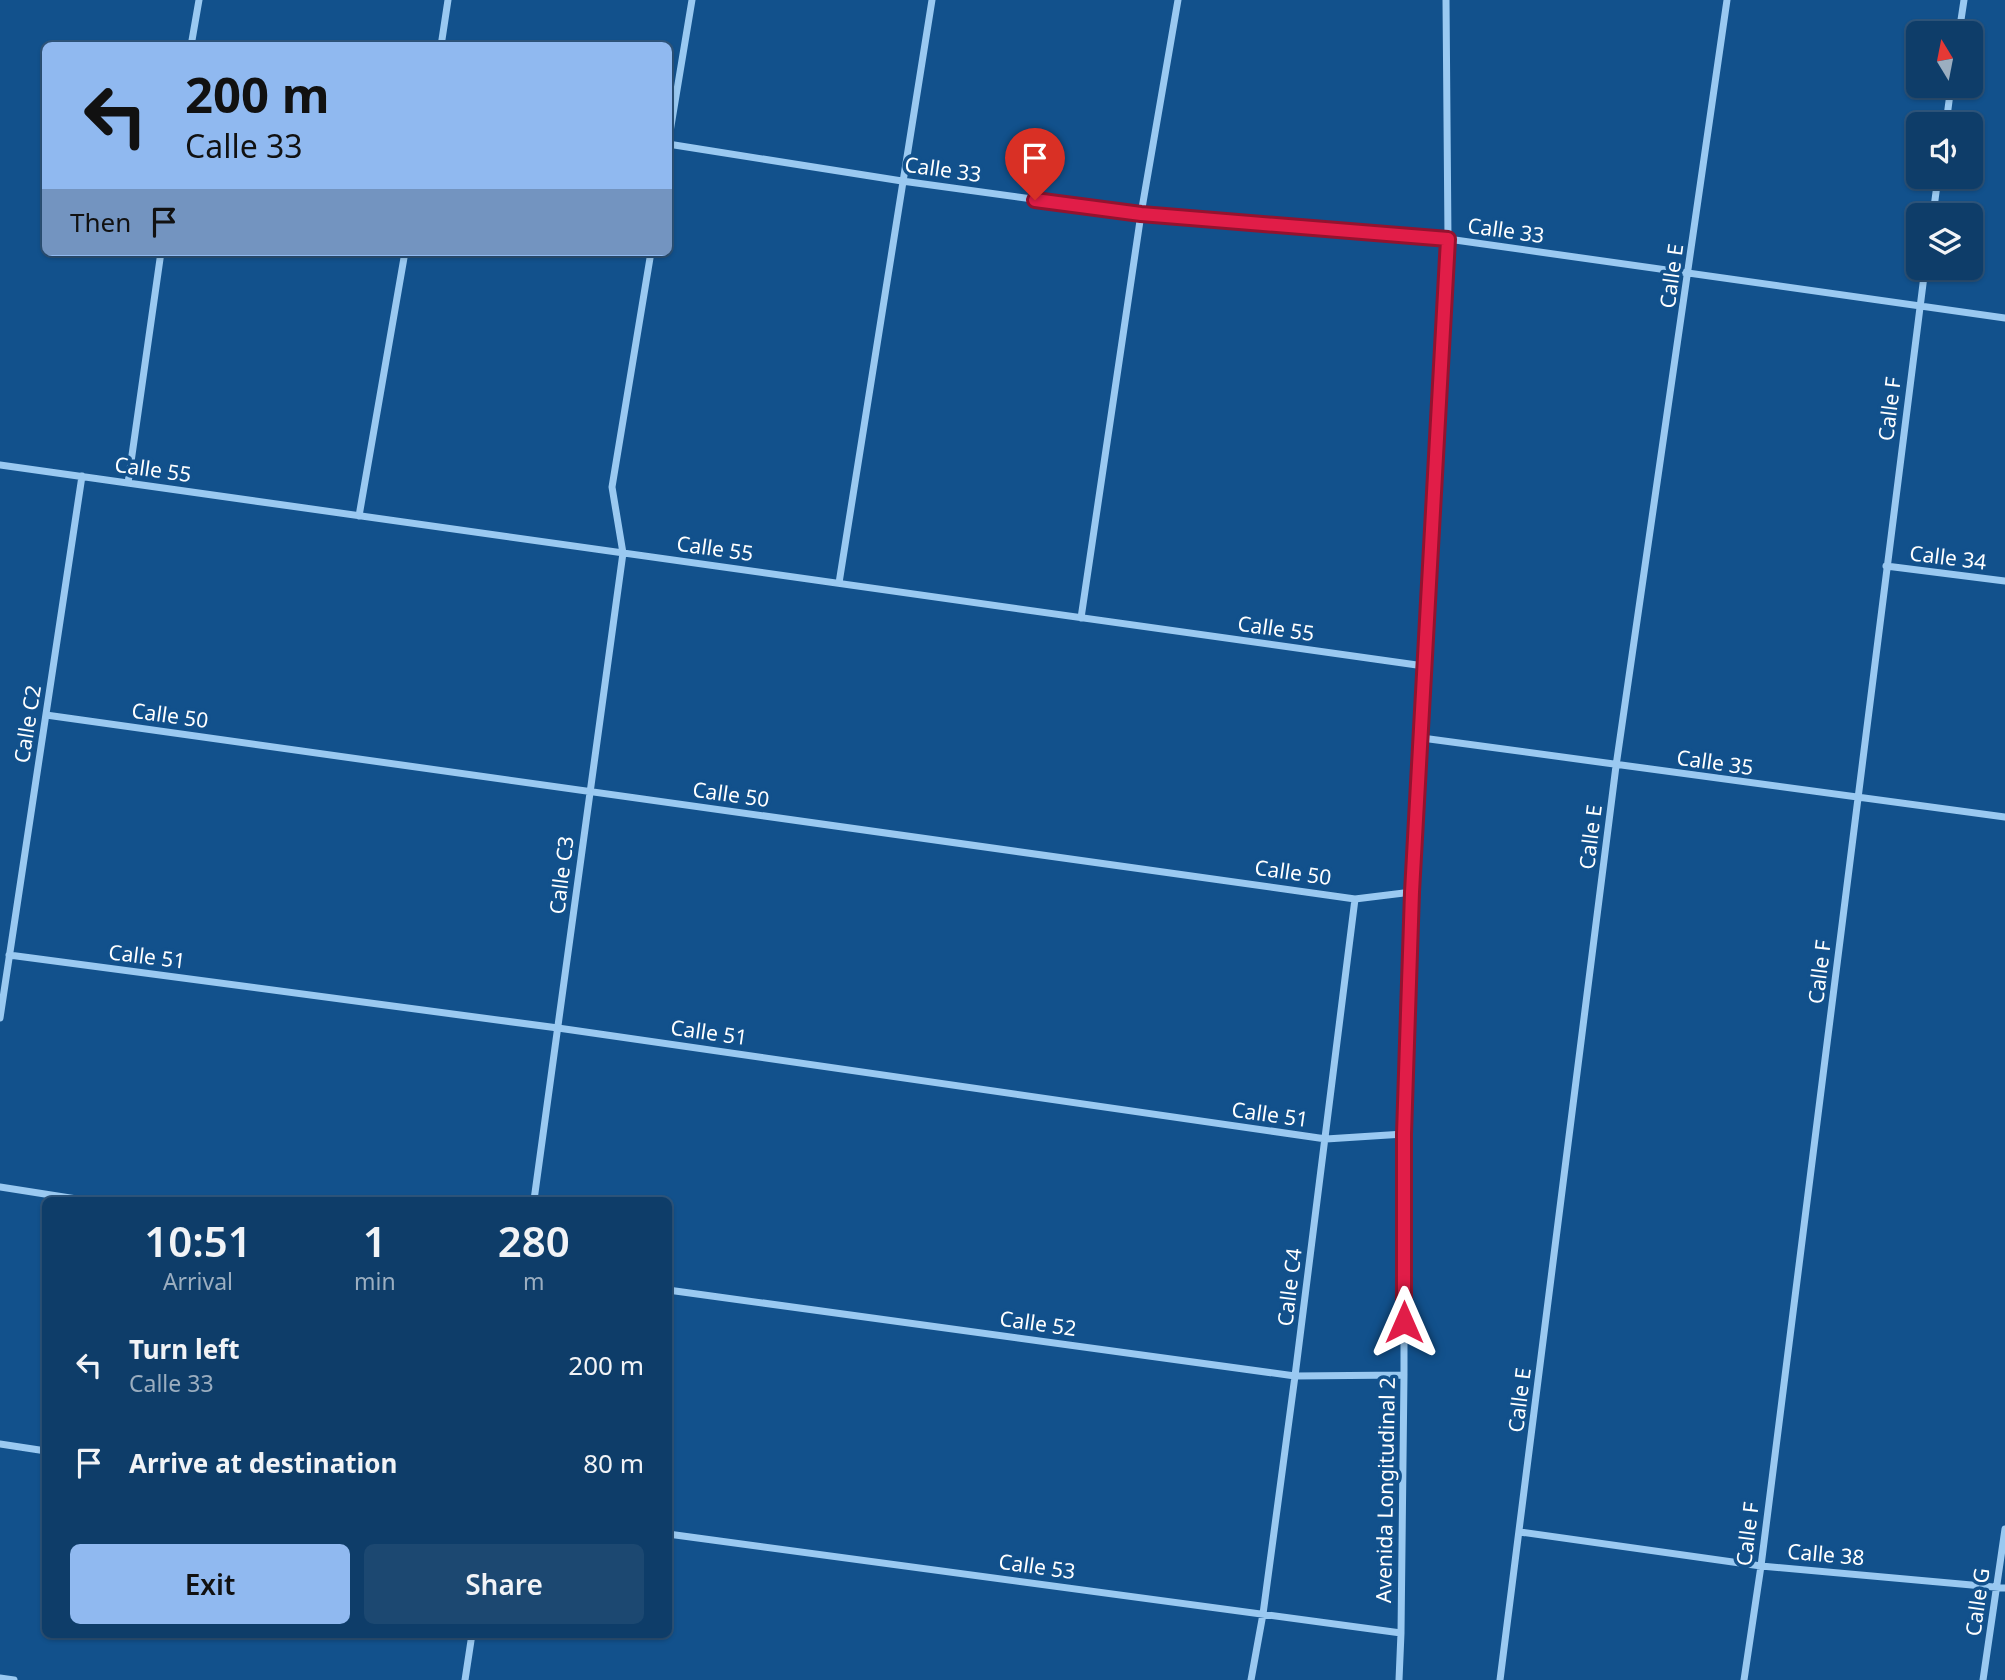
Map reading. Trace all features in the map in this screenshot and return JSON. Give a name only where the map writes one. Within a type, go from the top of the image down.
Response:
[{"type":"street","points":[[192,42],[199,0]]},
{"type":"street","points":[[441,42],[448,0]]},
{"type":"street","points":[[672,120],[692,0]]},
{"type":"street","points":[[839,583],[932,0]]},
{"type":"street","points":[[1081,618],[1141,214],[1178,0]]},
{"type":"street","name":"Avenida Longitudinal 2","points":[[1399,1680],[1404,1375],[1404,1134],[1412,892],[1448,239],[1446,0]]},
{"type":"street","name":"Calle E","points":[[1500,1680],[1616,766],[1727,0]]},
{"type":"street","points":[[1961,21],[1964,0]]},
{"type":"street","name":"Calle 33","points":[[672,145],[902,181],[1141,214],[1448,239],[2005,318]]},
{"type":"street","points":[[128,483],[160,256]]},
{"type":"street","points":[[359,516],[404,256]]},
{"type":"street","name":"Calle C3","points":[[534,1197],[622,553],[612,486],[650,256]]},
{"type":"street","name":"Calle F","points":[[1744,1680],[1923,280]]},
{"type":"street","name":"Calle 55","points":[[0,465],[1424,666]]},
{"type":"street","name":"Calle C2","points":[[0,1018],[82,477]]},
{"type":"street","name":"Calle 34","points":[[1886,566],[2005,581]]},
{"type":"street","name":"Calle 50","points":[[46,715],[1355,899],[1412,892]]},
{"type":"street","name":"Calle 35","points":[[1422,738],[2005,817]]},
{"type":"street","name":"Calle C4","points":[[1251,1680],[1295,1376],[1355,899]]},
{"type":"street","name":"Calle 51","points":[[9,956],[558,1028],[1326,1139],[1404,1134]]},
{"type":"street","points":[[0,1187],[64,1197]]},
{"type":"street","name":"Calle 52","points":[[672,1291],[1295,1376],[1404,1375]]},
{"type":"street","points":[[0,1444],[42,1450]]},
{"type":"street","name":"Calle G","points":[[1983,1680],[2001,1588],[2005,1529]]},
{"type":"street","name":"Calle 38","points":[[1520,1532],[1760,1566],[2001,1588]]},
{"type":"street","name":"Calle 53","points":[[672,1535],[1401,1633]]},
{"type":"street","points":[[465,1680],[471,1638]]},
{"type":"street","points":[[0,1678],[14,1680]]},
{"type":"route","points":[[1035,200],[1141,214],[1448,239],[1412,892],[1404,1134],[1404,1322]]}]
